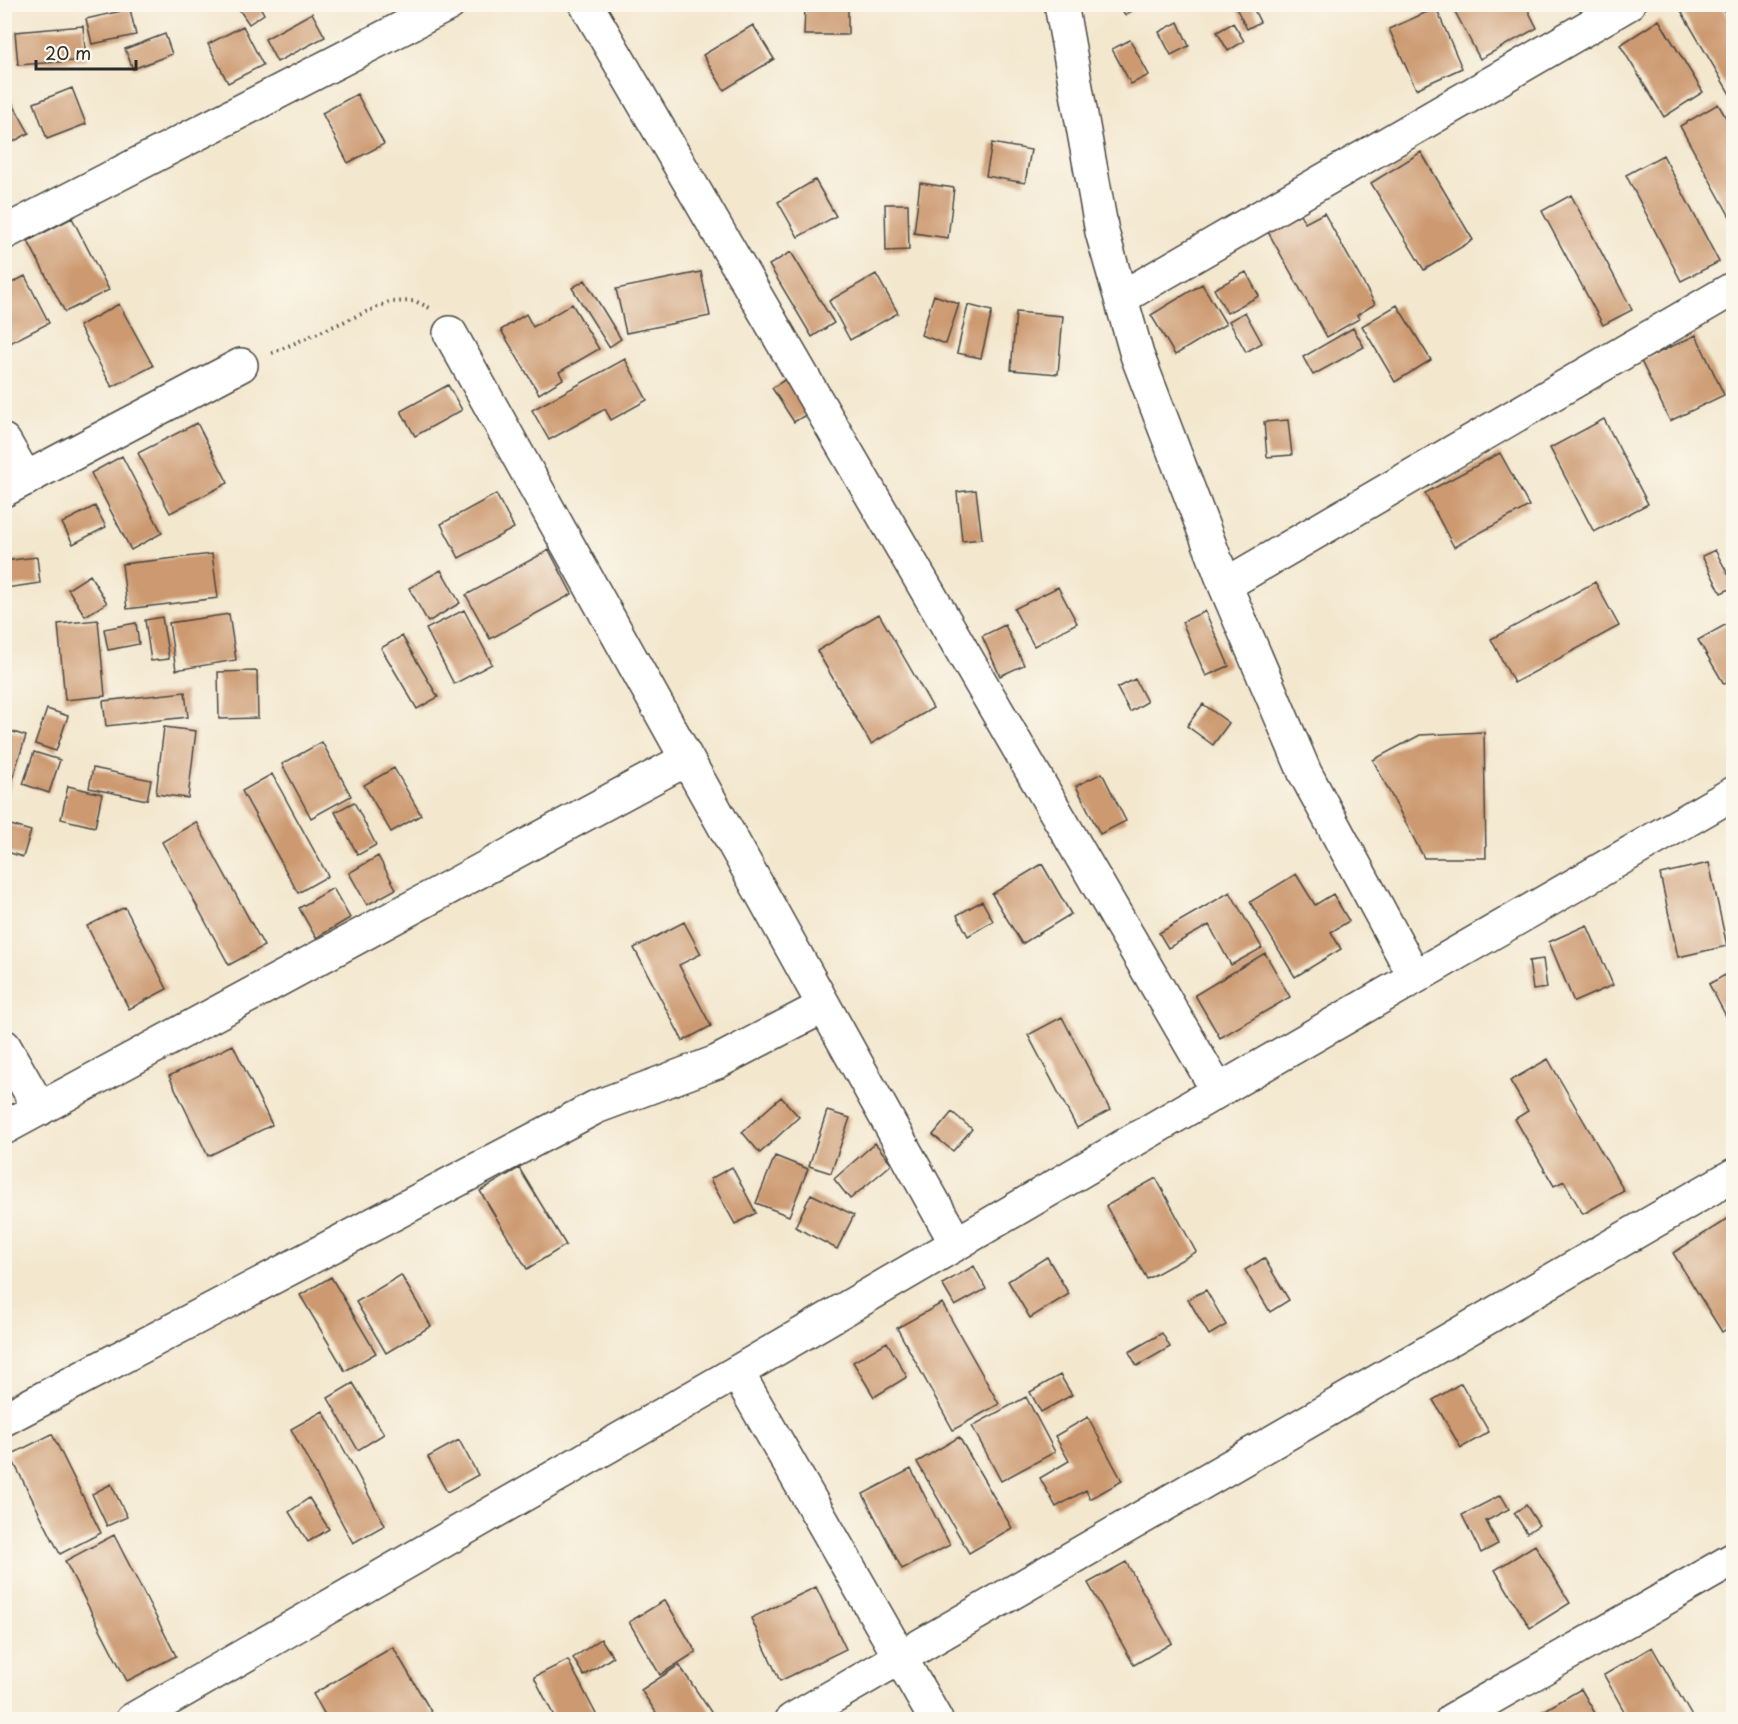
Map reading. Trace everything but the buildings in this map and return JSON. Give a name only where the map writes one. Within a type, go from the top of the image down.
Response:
[{"type":"street","points":[[4,233],[449,4]]},
{"type":"street","points":[[586,4],[1218,1090]]},
{"type":"street","points":[[1061,4],[1101,232],[1137,355],[1225,585],[1305,773],[1415,977]]},
{"type":"street","points":[[1121,298],[1628,4]]},
{"type":"street","points":[[1225,585],[1734,288]]},
{"type":"street","points":[[450,333],[956,1243]]},
{"type":"street","points":[[4,441],[15,484],[241,365]]},
{"type":"street","points":[[4,1128],[687,759]]},
{"type":"street","points":[[132,1719],[737,1372],[1218,1090],[1734,793]]},
{"type":"street","points":[[4,1419],[596,1107],[717,1062],[824,1006]]},
{"type":"street","points":[[4,1046],[40,1109]]},
{"type":"street","points":[[792,1719],[1734,1175]]},
{"type":"street","points":[[737,1372],[936,1719]]},
{"type":"street","points":[[1452,1719],[1734,1558]]},
{"type":"path","points":[[241,365],[389,302],[416,301],[437,311],[450,333]]}]
